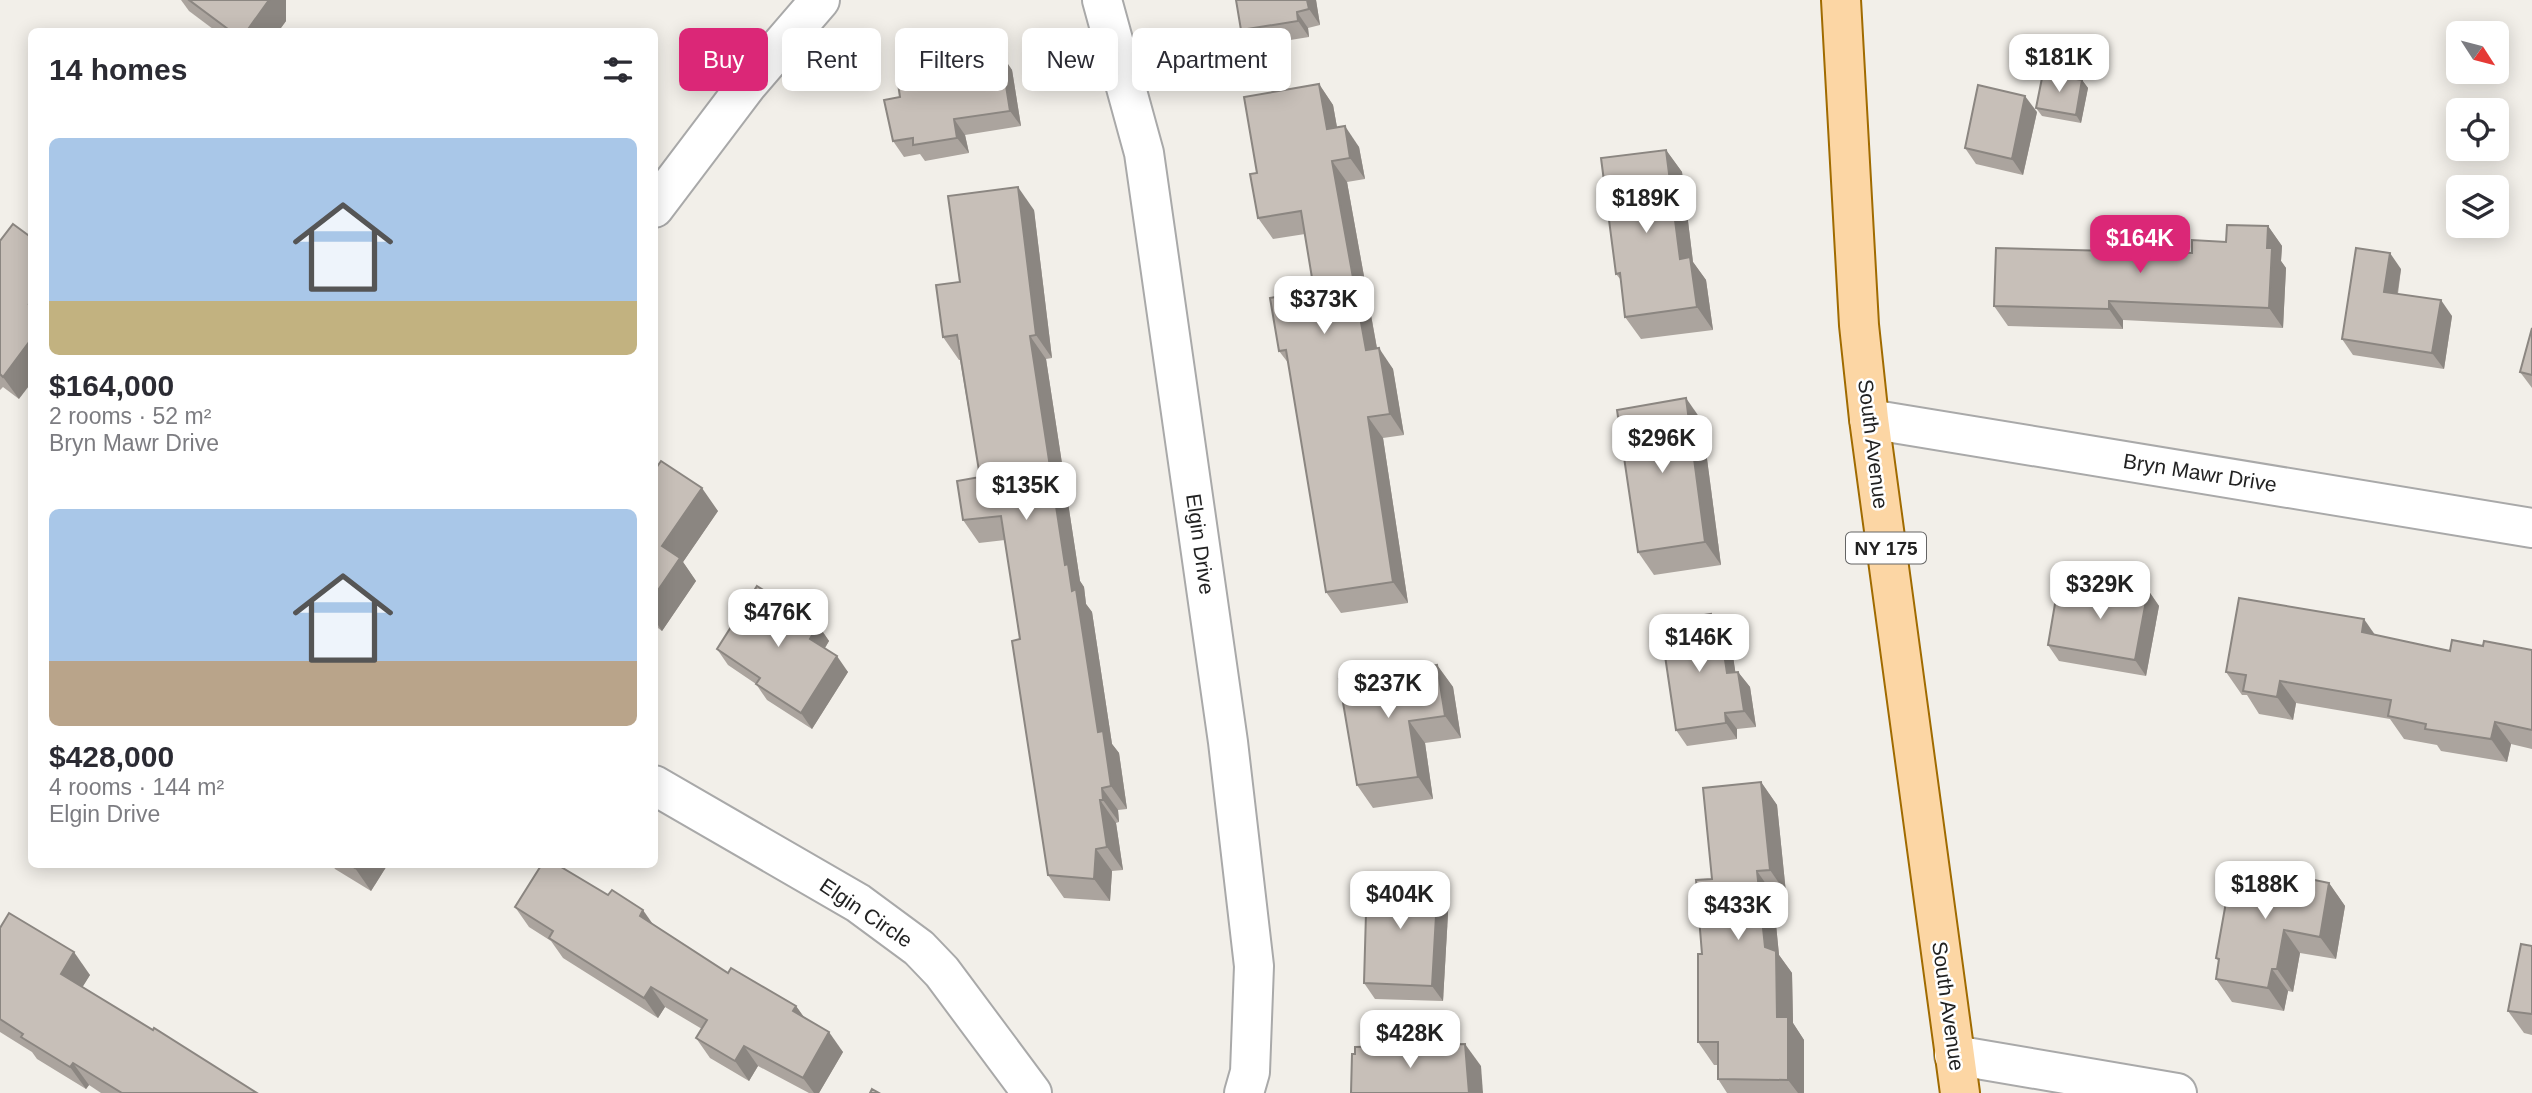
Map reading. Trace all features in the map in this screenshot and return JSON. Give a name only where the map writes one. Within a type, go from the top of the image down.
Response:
[{"type":"main road","name":"South Avenue","points":[[1841,0],[1859,325],[1869,419],[1960,1093]]},
{"type":"street","points":[[658,203],[747,85],[820,0]]},
{"type":"street","name":"Elgin Drive","points":[[1102,0],[1144,153],[1228,742],[1254,966],[1250,1072],[1244,1093]]},
{"type":"street","name":"Bryn Mawr Drive","points":[[1869,419],[2532,528]]},
{"type":"street","name":"Elgin Circle","points":[[658,787],[858,903],[919,948],[942,972],[1032,1093]]},
{"type":"street","points":[[1954,1055],[2177,1093]]},
{"type":"building","points":[[189,0],[269,0],[249,28],[227,28]]},
{"type":"building","points":[[1236,0],[1307,0],[1309,9],[1297,12],[1298,21],[1241,28]]},
{"type":"building","points":[[2043,73],[2082,80],[2076,115],[2036,108]]},
{"type":"building","points":[[1319,84],[1327,129],[1345,126],[1350,158],[1332,161],[1366,350],[1379,348],[1390,414],[1368,417],[1393,582],[1326,592],[1286,350],[1279,351],[1270,298],[1314,290],[1301,211],[1258,218],[1250,174],[1257,173],[1244,97],[1291,91]]},
{"type":"building","points":[[1978,85],[2025,96],[2012,159],[1965,148]]},
{"type":"building","points":[[899,91],[1007,91],[1010,111],[954,119],[957,138],[913,145],[913,138],[893,141],[884,100],[900,97]]},
{"type":"building","points":[[1666,150],[1680,259],[1690,257],[1697,307],[1625,317],[1620,273],[1616,274],[1601,158]]},
{"type":"building","points":[[1018,187],[1036,335],[1030,336],[1065,565],[1068,564],[1072,591],[1076,589],[1098,732],[1103,731],[1111,786],[1102,788],[1103,800],[1100,800],[1107,847],[1096,849],[1094,879],[1048,875],[1012,641],[1020,639],[1001,516],[963,520],[957,481],[980,477],[957,335],[943,337],[936,285],[960,282],[948,196]]},
{"type":"building","points":[[13,224],[28,235],[28,343],[3,377],[0,374],[0,241]]},
{"type":"building","points":[[2227,225],[2268,226],[2267,248],[2272,248],[2269,308],[2109,301],[2109,309],[1994,306],[1996,248],[2192,253],[2192,240],[2226,242]]},
{"type":"building","points":[[2356,248],[2390,253],[2384,292],[2441,300],[2432,353],[2342,339]]},
{"type":"building","points":[[2532,328],[2532,375],[2520,372]]},
{"type":"building","points":[[1686,398],[1705,542],[1638,552],[1617,410]]},
{"type":"building","points":[[661,461],[702,488],[662,546],[680,558],[658,590],[658,465]]},
{"type":"building","points":[[2095,581],[2148,590],[2135,660],[2048,645],[2057,592],[2092,599]]},
{"type":"building","points":[[757,586],[818,625],[810,639],[837,656],[801,713],[756,684],[760,678],[717,649]]},
{"type":"building","points":[[2239,598],[2364,619],[2362,632],[2450,651],[2452,640],[2483,646],[2484,641],[2532,650],[2532,730],[2495,722],[2491,739],[2425,729],[2426,724],[2388,716],[2391,700],[2280,681],[2277,697],[2243,691],[2246,675],[2226,672]]},
{"type":"building","points":[[1711,614],[1716,641],[1722,640],[1727,673],[1738,672],[1744,711],[1725,713],[1726,723],[1676,730],[1660,622]]},
{"type":"building","points":[[1437,665],[1445,716],[1409,721],[1418,777],[1357,785],[1339,679]]},
{"type":"building","points":[[1761,782],[1770,870],[1757,871],[1765,947],[1776,951],[1777,1017],[1788,1017],[1788,1080],[1718,1079],[1718,1042],[1698,1042],[1698,954],[1702,954],[1696,880],[1712,879],[1703,788]]},
{"type":"building","points":[[2233,863],[2329,883],[2320,937],[2284,930],[2277,969],[2272,969],[2268,988],[2216,979],[2219,959],[2216,958]]},
{"type":"building","points":[[539,868],[563,868],[608,895],[612,890],[643,910],[640,916],[728,973],[731,968],[796,1006],[793,1011],[829,1032],[803,1078],[744,1046],[735,1061],[696,1038],[707,1020],[651,987],[644,998],[549,938],[553,931],[515,907]]},
{"type":"building","points":[[1367,878],[1438,880],[1432,986],[1364,983]]},
{"type":"building","points":[[9,913],[74,952],[61,974],[153,1030],[154,1028],[257,1093],[122,1093],[73,1063],[70,1067],[21,1037],[23,1034],[0,1019],[0,928]]},
{"type":"building","points":[[2521,944],[2532,946],[2532,1014],[2508,1011]]},
{"type":"building","points":[[1465,1044],[1469,1093],[1351,1093],[1352,1054],[1355,1054],[1355,1047]]}]
